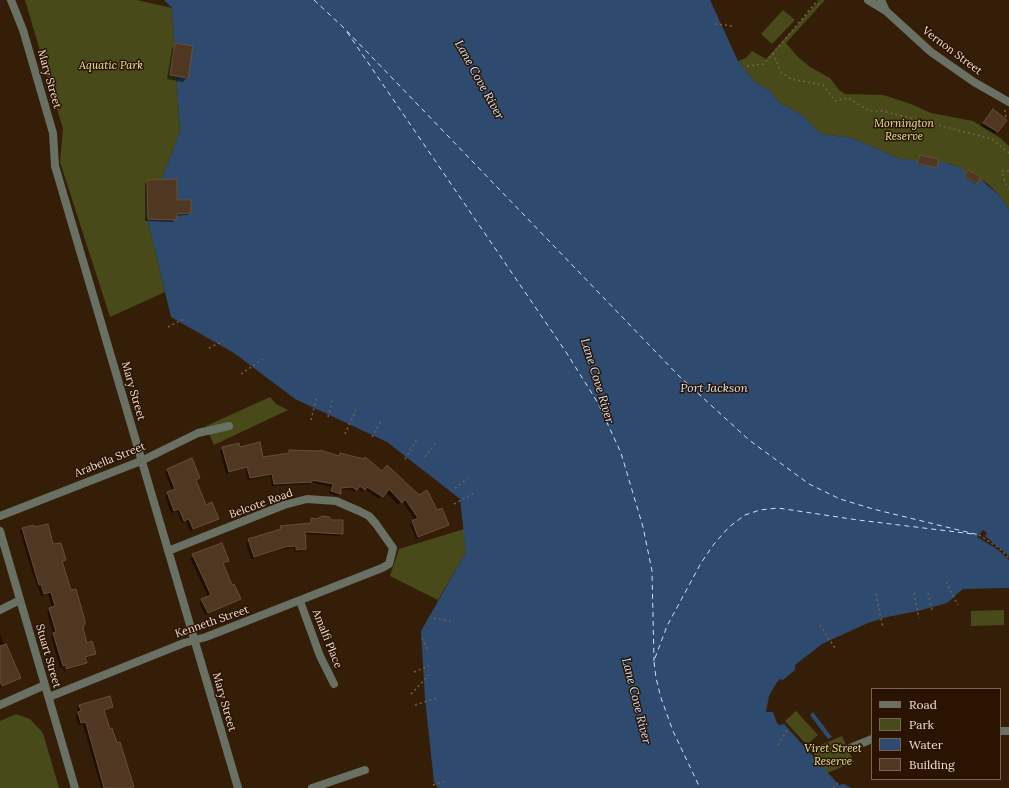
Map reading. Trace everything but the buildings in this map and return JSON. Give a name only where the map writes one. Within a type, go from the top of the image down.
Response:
[{"type":"street","name":"Mary Street","points":[[11,0],[23,30],[53,133],[55,166],[238,788]]},
{"type":"street","name":"Vernon Street","points":[[868,0],[886,11],[931,52],[1006,104]]},
{"type":"street","name":"Vernon Street","points":[[881,0],[886,11]]},
{"type":"street","name":"Arabella Street","points":[[0,516],[141,460],[198,433],[229,426]]},
{"type":"street","name":"Belcote Road","points":[[168,551],[284,505],[307,499],[326,500],[347,504],[369,516],[376,524],[393,548],[389,564],[382,568]]},
{"type":"street","name":"Stuart Street","points":[[0,531],[75,788]]},
{"type":"street","name":"Kenneth Street","points":[[48,697],[300,601],[382,568]]},
{"type":"street","points":[[0,610],[20,600]]},
{"type":"street","name":"Amalfi Place","points":[[300,601],[320,656],[334,684]]},
{"type":"street","points":[[0,705],[45,685]]},
{"type":"street","points":[[850,748],[871,739]]},
{"type":"street","points":[[312,788],[365,770]]},
{"type":"path","points":[[747,66],[764,64],[818,0]]},
{"type":"path","points":[[715,24],[733,26]]},
{"type":"path","points":[[774,53],[781,72],[791,79],[822,85],[835,101],[848,98],[870,111],[884,111],[992,139],[1009,153]]},
{"type":"path","points":[[1006,104],[1006,118]]},
{"type":"path","points":[[1009,171],[1002,171],[1005,183],[1009,188]]},
{"type":"path","points":[[168,327],[184,318]]},
{"type":"path","points":[[209,348],[223,341]]},
{"type":"path","points":[[241,374],[263,359]]},
{"type":"path","points":[[312,420],[317,396]]},
{"type":"path","points":[[328,417],[333,399]]},
{"type":"path","points":[[345,434],[356,410]]},
{"type":"path","points":[[372,437],[381,422]]},
{"type":"path","points":[[405,459],[417,439]]},
{"type":"path","points":[[425,457],[435,444]]},
{"type":"path","points":[[455,488],[468,478]]},
{"type":"path","points":[[454,504],[476,492]]},
{"type":"path","points":[[979,535],[998,548],[1009,558]]},
{"type":"path","points":[[946,582],[958,605]]},
{"type":"path","points":[[914,593],[919,618]]},
{"type":"path","points":[[928,593],[932,610]]},
{"type":"path","points":[[876,594],[882,628]]},
{"type":"path","points":[[434,618],[454,622]]},
{"type":"path","points":[[820,625],[835,648]]},
{"type":"path","points":[[422,638],[428,651]]},
{"type":"path","points":[[414,672],[429,666]]},
{"type":"path","points":[[411,694],[429,675]]},
{"type":"path","points":[[415,705],[437,698]]},
{"type":"path","points":[[778,745],[787,730]]},
{"type":"path","points":[[432,786],[446,781]]},
{"type":"path","points":[[833,788],[838,783]]},
{"type":"green space","name":"Aquatic Park","points":[[25,0],[137,0],[172,8],[180,132],[147,217],[165,292],[110,317],[60,162],[63,129]]},
{"type":"green space","name":"Mornington Reserve","points":[[820,0],[825,0],[786,43],[797,56],[810,67],[830,78],[839,90],[845,94],[883,95],[911,104],[931,113],[973,121],[999,137],[1009,146],[1009,210],[1000,196],[987,183],[951,164],[900,159],[852,138],[821,134],[802,115],[780,103],[769,90],[755,82],[738,61],[746,58],[752,51],[766,59]]},
{"type":"green space","points":[[783,10],[795,20],[772,44],[761,34]]},
{"type":"green space","points":[[270,397],[276,404],[288,410],[214,445],[206,426]]},
{"type":"green space","points":[[464,529],[466,552],[438,600],[390,576],[399,549]]},
{"type":"green space","points":[[1004,610],[1004,625],[971,626],[971,611]]},
{"type":"green space","points":[[796,711],[818,735],[807,745],[785,721]]},
{"type":"green space","points":[[16,714],[30,719],[43,733],[59,788],[0,788],[0,721]]},
{"type":"green space","name":"Viret Street Reserve","points":[[842,736],[854,762],[825,774],[811,749]]},
{"type":"water","name":"Port Jackson","points":[[164,0],[710,0],[738,61],[755,82],[769,90],[780,103],[802,115],[821,134],[852,138],[900,159],[943,162],[958,167],[979,178],[1000,196],[1009,210],[1009,588],[963,589],[947,603],[868,623],[822,644],[795,665],[795,670],[783,680],[780,679],[777,682],[769,696],[766,712],[773,712],[777,723],[779,725],[784,724],[839,785],[844,784],[851,788],[438,788],[434,782],[425,699],[421,631],[466,552],[460,499],[387,442],[295,399],[234,353],[171,317],[147,217],[180,132],[172,8]]},
{"type":"water","points":[[813,712],[832,737],[828,739],[810,715]]},
{"type":"pier","points":[[983,530],[987,533],[985,536],[1009,556],[1009,560],[997,549],[977,537]]},
{"type":"ferry route","points":[[314,0],[344,28],[678,375],[749,440],[809,484],[840,499],[873,509],[979,535]]},
{"type":"ferry route","points":[[347,32],[566,352],[598,403],[621,453],[643,527],[652,571],[654,661]]},
{"type":"ferry route","points":[[655,658],[667,626],[701,563],[714,544],[729,527],[745,515],[760,510],[778,508],[858,520],[973,534]]},
{"type":"ferry route","points":[[654,662],[661,698],[673,731],[700,788]]},
{"type":"water label","name":"Lane Cove River","points":[[479,80]]},
{"type":"water label","name":"Lane Cove River","points":[[597,381]]},
{"type":"water label","name":"Lane Cove River","points":[[636,701]]}]
